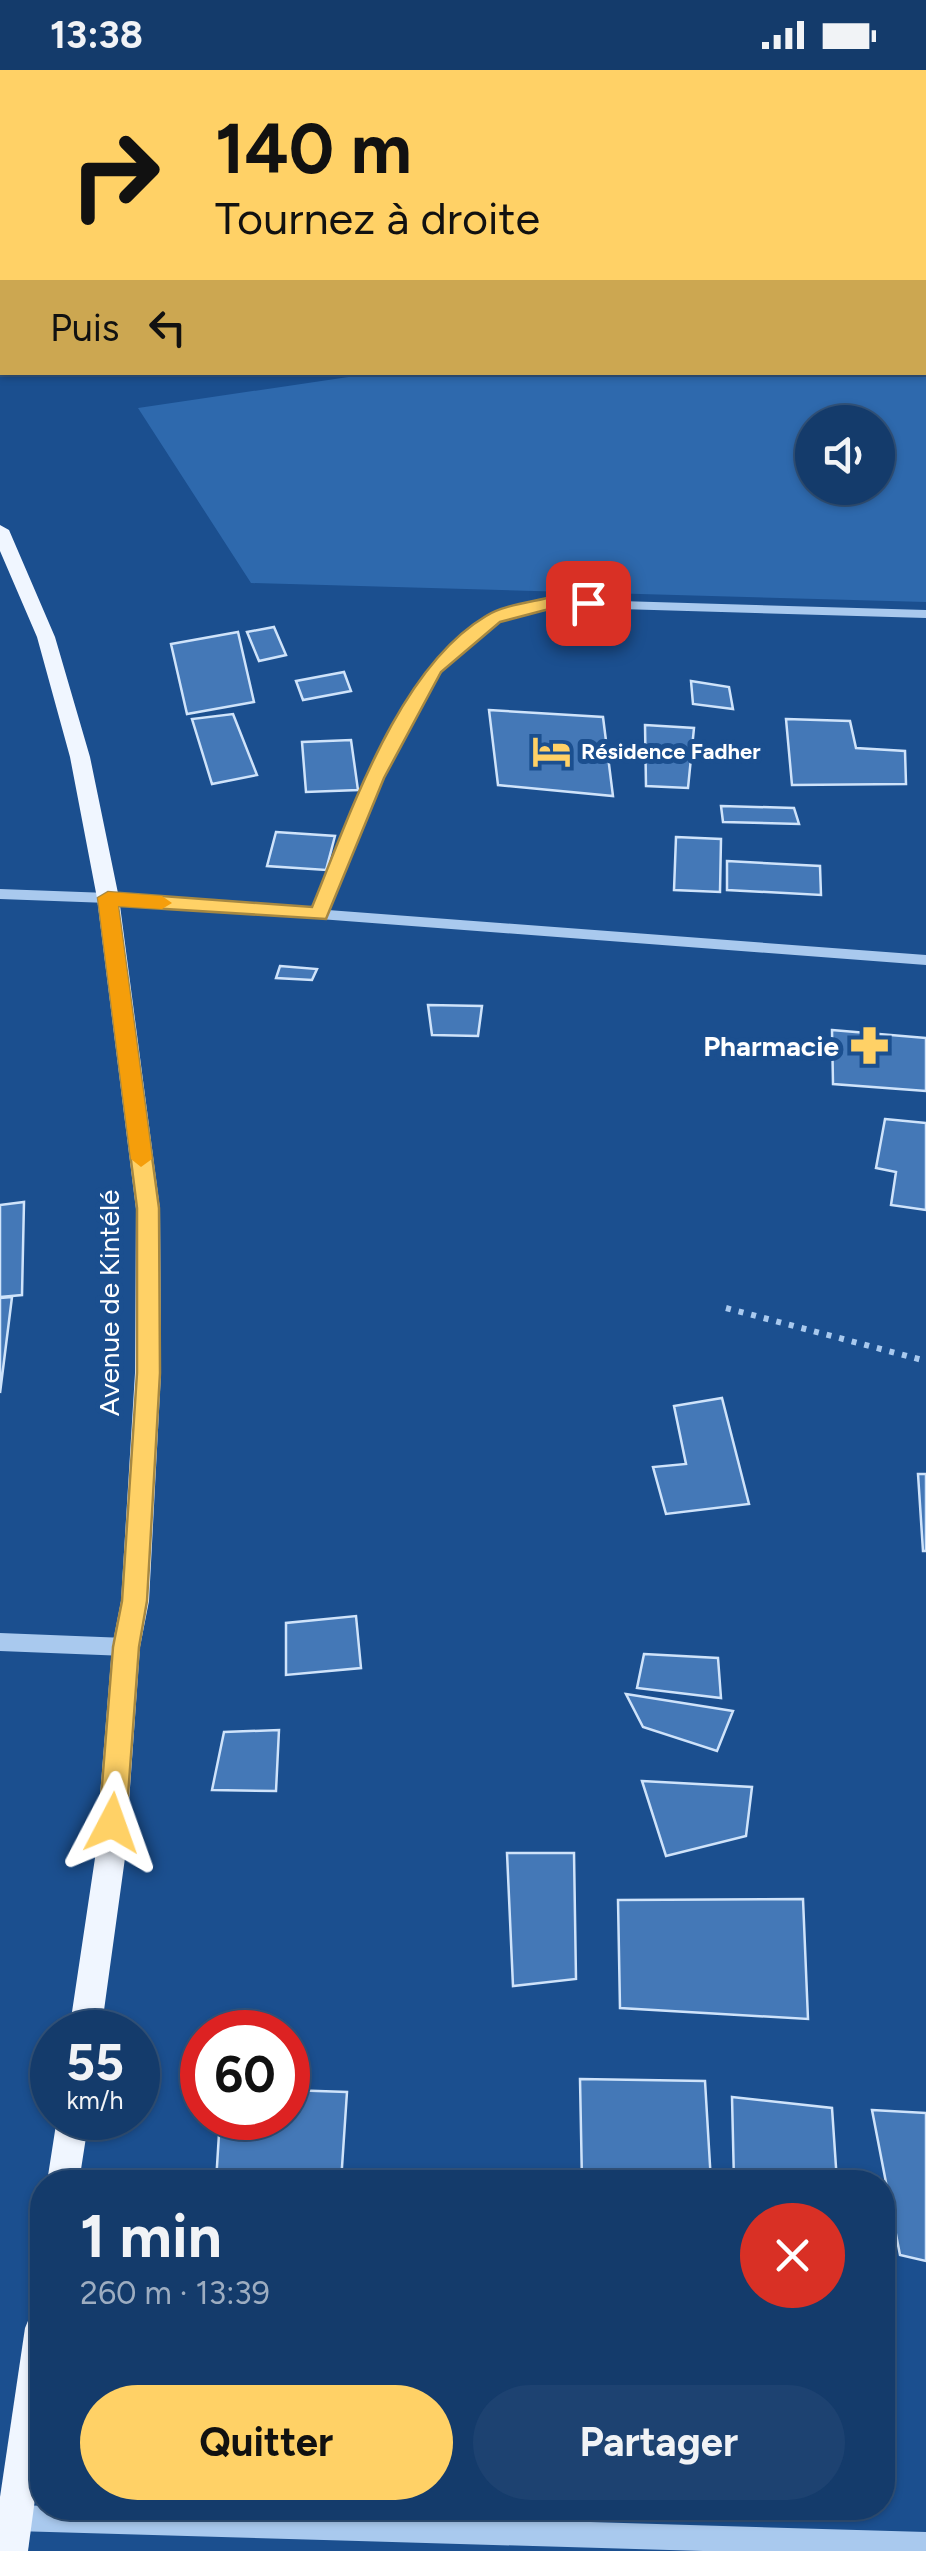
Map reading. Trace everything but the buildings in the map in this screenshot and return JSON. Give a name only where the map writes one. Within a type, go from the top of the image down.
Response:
[{"type":"main road","name":"Avenue de Kintélé","points":[[0,530],[46,637],[80,756],[108,898],[148,1208],[148,1373],[135,1601],[126,1647],[110,1858],[88,2010]]},
{"type":"main road","points":[[65,2170],[70,2140]]},
{"type":"main road","points":[[13,2534],[30,2413]]},
{"type":"street","points":[[319,914],[374,778],[434,669],[494,618],[552,602],[926,614]]},
{"type":"street","points":[[0,894],[108,898],[926,960]]},
{"type":"street","points":[[0,1642],[126,1647]]},
{"type":"street","points":[[13,2534],[926,2546]]},
{"type":"path","points":[[726,1308],[926,1361]]},
{"type":"shaded area","points":[[362,375],[926,375],[926,602],[251,583],[138,408]]},
{"type":"slow traffic","points":[[141,1159],[108,898],[162,903]]},
{"type":"place","name":"Résidence Fadher","points":[[551,751]]},
{"type":"place","name":"Pharmacie","points":[[869,1046]]},
{"type":"route","points":[[112,1823],[126,1647],[135,1601],[148,1373],[148,1208],[108,898],[319,914],[374,778],[434,669],[494,618],[552,602],[588,603]]}]
